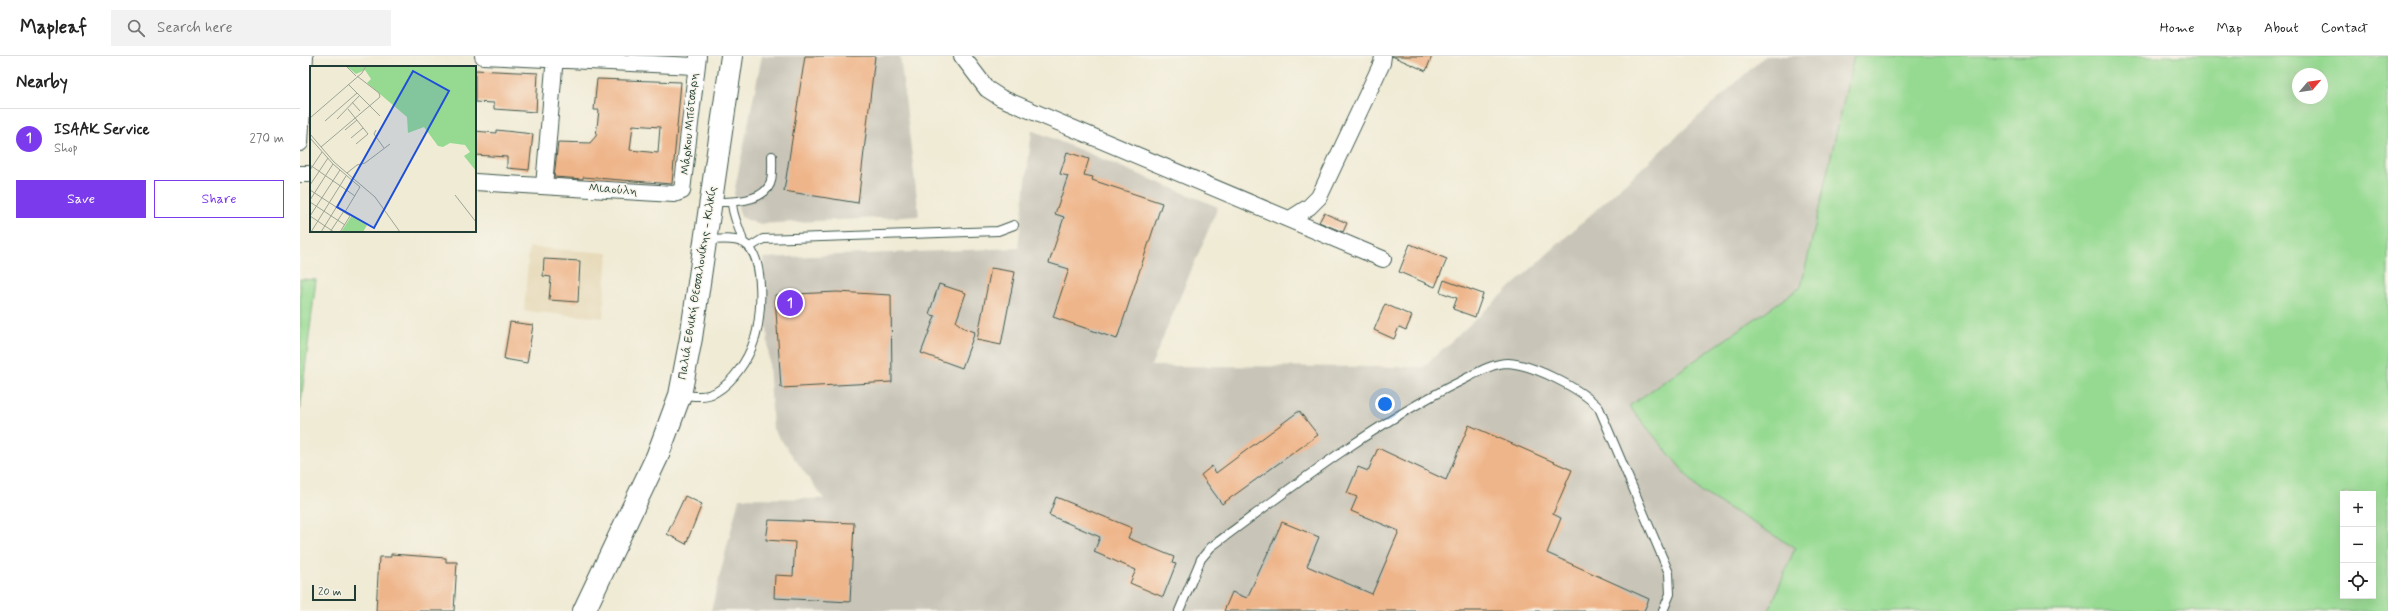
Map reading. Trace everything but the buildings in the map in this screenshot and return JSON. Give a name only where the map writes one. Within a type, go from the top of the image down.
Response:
[{"type":"main road","name":"Παλιά Εθνική Θεσσαλονίκης - Κιλκίς","points":[[584,611],[657,457],[680,395],[689,352],[704,240],[721,202],[732,56]]},
{"type":"street","points":[[300,143],[305,56]]},
{"type":"street","points":[[483,56],[697,61]]},
{"type":"street","points":[[962,56],[987,89],[1001,98],[1383,259]]},
{"type":"street","points":[[1290,220],[1309,207],[1319,197],[1382,62],[1383,56]]},
{"type":"street","points":[[544,186],[555,57]]},
{"type":"street","name":"Μάρκου Μπότσαρη","points":[[682,191],[697,61]]},
{"type":"street","name":"Μιαούλη","points":[[476,182],[674,194],[682,191]]},
{"type":"lane","points":[[721,202],[750,198],[766,190],[770,184],[772,156]]},
{"type":"lane","points":[[721,202],[732,211],[740,230],[742,242]]},
{"type":"lane","points":[[750,247],[763,239],[998,231],[1014,225]]},
{"type":"lane","points":[[680,395],[703,396],[715,393],[729,382],[754,342],[760,322],[756,258],[750,247],[742,242],[704,240]]},
{"type":"lane","points":[[1179,611],[1201,559],[1211,547],[1359,438],[1416,403],[1491,366],[1508,363],[1522,366],[1568,384],[1588,396],[1599,408],[1669,573],[1670,594],[1663,611]]},
{"type":"shaded area","points":[[762,56],[900,56],[919,216],[757,224],[741,217],[734,193]]},
{"type":"shaded area","points":[[1765,56],[2388,56],[2388,611],[711,611],[739,498],[824,499],[773,429],[763,258],[1018,248],[1032,130],[1218,207],[1151,366],[1423,367]]},
{"type":"shaded area","points":[[529,247],[608,253],[603,318],[524,311]]},
{"type":"green space","points":[[1854,56],[2388,56],[2388,611],[1769,611],[1795,548],[1700,491],[1629,406],[1801,287]]},
{"type":"green space","points":[[300,279],[316,280],[300,410]]},
{"type":"place","name":"ISAAK Service","points":[[790,303]]}]
